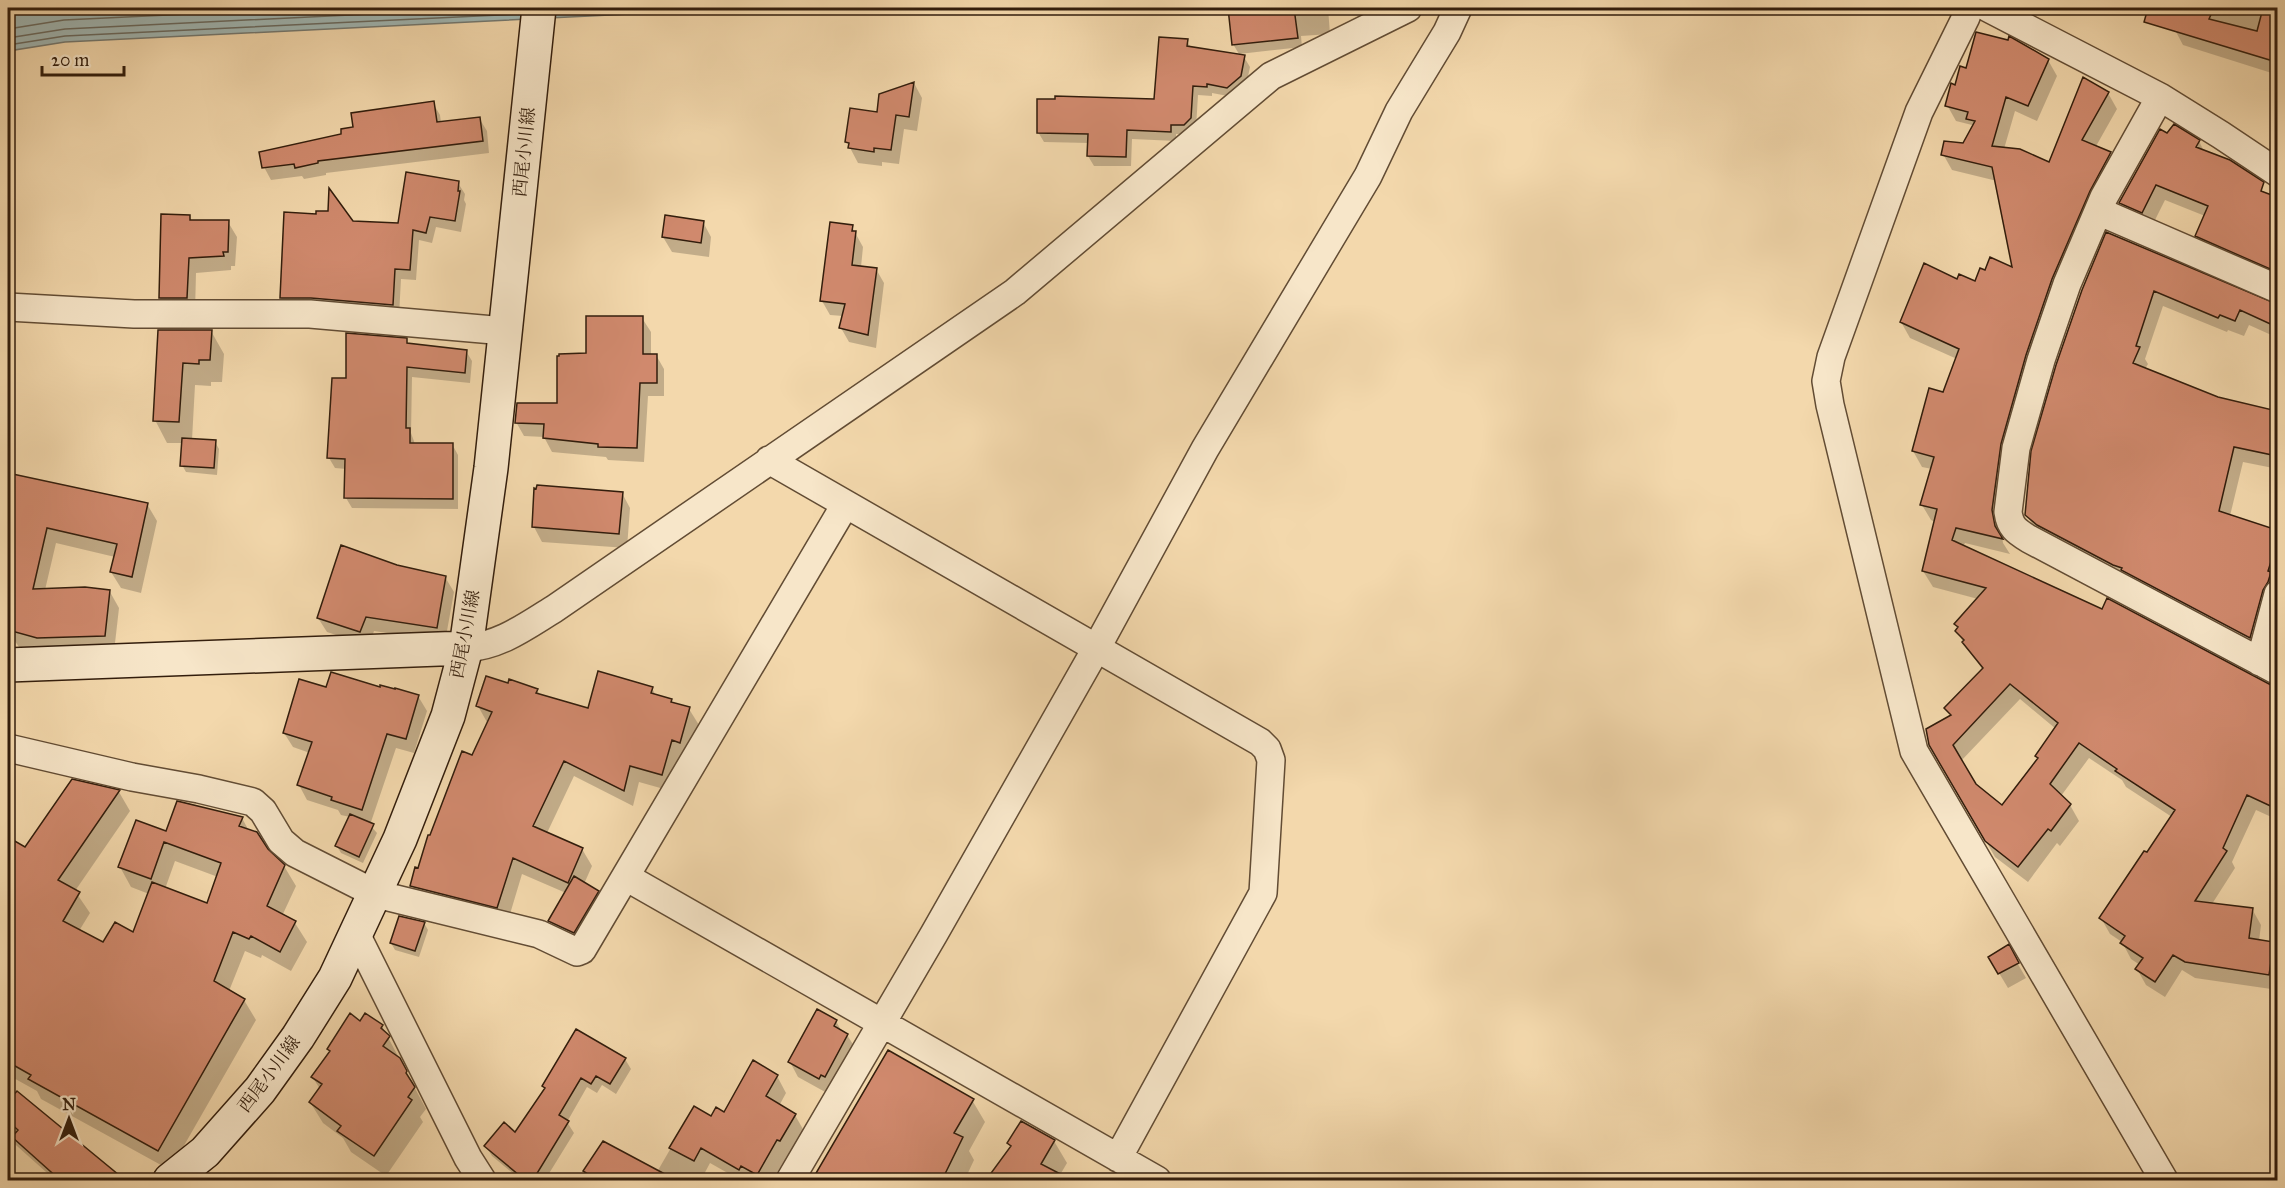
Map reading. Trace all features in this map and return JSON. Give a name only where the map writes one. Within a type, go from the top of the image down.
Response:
[{"type":"main road","name":"西尾小川線","points":[[170,1180],[205,1152],[260,1090],[318,1006],[357,936],[376,894],[437,748],[448,716],[466,648],[491,468],[539,8]]},
{"type":"main road","points":[[8,665],[466,648]]},
{"type":"street","points":[[466,648],[484,647],[498,642],[554,609],[1015,292],[1270,76],[1407,8]]},
{"type":"street","points":[[790,1180],[882,1024],[1096,649],[1205,449],[1368,176],[1399,111],[1447,32],[1458,8]]},
{"type":"street","points":[[1969,8],[1919,112],[1831,357],[1826,381],[1914,751],[2164,1180]]},
{"type":"street","points":[[1988,8],[2160,97],[2277,173]]},
{"type":"street","points":[[2160,97],[2104,197],[2060,305],[2041,360],[2016,447],[2008,512],[2010,523],[2014,530],[2029,539],[2269,666],[2277,594]]},
{"type":"street","points":[[2098,212],[2277,289]]},
{"type":"street","points":[[8,307],[134,314],[310,314],[505,331]]},
{"type":"street","points":[[769,460],[1260,742],[1267,749],[1271,760],[1263,893],[1118,1158]]},
{"type":"street","points":[[8,748],[253,802],[263,811],[281,841],[295,853],[376,894],[539,934],[577,952],[582,950],[626,877],[845,505]]},
{"type":"street","points":[[626,877],[1157,1180]]},
{"type":"street","points":[[357,936],[468,1158],[482,1180]]},
{"type":"water","points":[[8,8],[689,8],[671,12],[65,42],[8,51]]},
{"type":"building","points":[[1228,8],[1294,8],[1298,38],[1232,45]]},
{"type":"building","points":[[2148,8],[2180,12],[2181,8],[2214,8],[2209,19],[2257,31],[2263,8],[2277,8],[2277,46],[2273,61],[2144,22]]},
{"type":"building","points":[[1976,32],[2008,40],[2009,36],[2049,59],[2028,106],[2006,97],[1992,146],[2020,149],[2049,162],[2083,77],[2109,92],[2082,140],[2111,152],[2090,191],[2052,279],[2026,355],[2001,444],[1992,510],[1995,526],[2003,539],[1956,528],[1952,540],[2102,609],[2107,598],[2277,687],[2277,809],[2247,795],[2223,848],[2227,851],[2195,901],[2253,908],[2249,938],[2274,942],[2269,975],[2185,962],[2173,955],[2155,982],[2135,969],[2143,958],[2120,943],[2125,936],[2099,918],[2175,810],[2115,771],[2117,769],[2079,743],[2050,784],[2071,804],[2051,831],[2048,829],[2018,867],[1985,841],[1929,745],[1926,729],[1951,715],[1944,708],[1983,668],[1962,642],[1964,640],[1955,631],[1958,627],[1954,624],[1986,588],[1922,571],[1937,509],[1920,505],[1934,457],[1912,451],[1929,388],[1943,392],[1959,349],[1900,322],[1924,263],[1957,279],[1959,274],[1975,281],[1980,268],[1985,270],[1990,257],[2012,267],[1992,167],[1941,155],[1944,141],[1963,143],[1975,121],[1966,119],[1968,112],[1945,106],[1951,83],[1955,85],[1960,66],[1966,68]],"holes":[[[2010,684],[2058,723],[2035,756],[2038,758],[2002,805],[1976,784],[1953,745]]]},
{"type":"building","points":[[1159,37],[1188,39],[1187,46],[1245,55],[1241,76],[1227,88],[1207,84],[1207,87],[1193,86],[1191,118],[1184,125],[1171,125],[1171,132],[1127,130],[1126,157],[1087,156],[1088,134],[1037,133],[1037,99],[1055,99],[1055,96],[1154,99]]},
{"type":"building","points":[[914,82],[909,117],[896,115],[891,150],[874,148],[874,152],[848,148],[849,143],[845,142],[850,108],[877,112],[879,94]]},
{"type":"building","points":[[434,101],[437,122],[480,117],[483,141],[318,161],[318,163],[295,168],[294,164],[262,168],[259,152],[341,134],[341,129],[353,127],[351,113]]},
{"type":"building","points":[[2174,124],[2200,140],[2196,147],[2230,160],[2264,182],[2261,191],[2277,197],[2277,272],[2195,236],[2208,206],[2156,185],[2142,213],[2119,203],[2160,129],[2167,133]]},
{"type":"building","points":[[406,172],[459,181],[458,191],[460,191],[455,221],[430,217],[426,233],[413,230],[410,270],[395,269],[393,305],[311,298],[280,298],[284,212],[316,214],[316,211],[328,211],[329,188],[353,221],[398,223]]},
{"type":"building","points":[[161,214],[190,215],[190,220],[229,220],[228,252],[223,252],[224,256],[189,258],[187,298],[159,298]]},
{"type":"building","points":[[665,215],[704,221],[701,243],[662,237]]},
{"type":"building","points":[[830,222],[853,225],[852,231],[856,231],[852,265],[877,268],[868,335],[839,328],[845,304],[820,301]]},
{"type":"building","points":[[2106,232],[2277,304],[2277,327],[2240,310],[2235,321],[2220,315],[2218,318],[2154,291],[2136,346],[2140,347],[2133,363],[2218,397],[2277,411],[2277,456],[2234,447],[2219,511],[2277,530],[2277,543],[2268,571],[2271,572],[2263,590],[2250,638],[2121,570],[2122,568],[2037,525],[2025,515],[2031,451],[2056,365],[2082,290]]},
{"type":"building","points":[[586,316],[643,316],[643,354],[657,354],[657,383],[640,383],[637,448],[598,447],[598,444],[543,438],[544,424],[515,423],[517,403],[557,403],[557,356],[586,353]]},
{"type":"building","points":[[158,330],[212,330],[210,360],[199,360],[199,364],[183,363],[179,422],[153,421]]},
{"type":"building","points":[[346,333],[407,338],[407,343],[467,350],[465,373],[407,367],[406,428],[410,428],[410,443],[453,443],[453,499],[344,498],[345,459],[327,458],[332,378],[346,378]]},
{"type":"building","points":[[182,438],[216,440],[214,468],[180,466]]},
{"type":"building","points":[[8,473],[148,503],[132,577],[110,572],[117,544],[47,528],[33,589],[85,587],[110,590],[105,636],[37,638],[8,630]]},
{"type":"building","points":[[537,485],[623,492],[619,534],[532,527],[534,488],[536,489]]},
{"type":"building","points":[[341,545],[397,565],[446,576],[437,628],[366,617],[360,632],[317,618]]},
{"type":"building","points":[[598,671],[653,687],[651,693],[690,707],[680,743],[672,740],[662,775],[630,766],[624,791],[564,761],[533,826],[583,848],[568,883],[513,858],[497,908],[410,886],[415,867],[418,868],[428,835],[430,835],[462,751],[472,755],[492,712],[476,706],[486,676],[508,683],[509,679],[538,689],[536,693],[588,708]]},
{"type":"building","points":[[331,672],[380,687],[380,685],[395,688],[419,695],[406,739],[387,734],[362,810],[297,785],[312,742],[283,733],[299,679],[326,687]]},
{"type":"building","points":[[72,779],[120,790],[58,880],[80,892],[63,921],[103,942],[115,922],[133,932],[152,882],[207,903],[221,863],[164,842],[151,879],[118,867],[136,820],[166,831],[177,801],[243,817],[239,826],[257,832],[268,849],[285,865],[267,906],[296,921],[280,952],[251,936],[249,939],[233,932],[214,981],[245,999],[158,1151],[28,1079],[31,1075],[8,1062],[8,837],[25,847]]},
{"type":"building","points":[[350,814],[374,824],[359,857],[335,846]]},
{"type":"building","points":[[574,876],[599,891],[574,933],[548,921]]},
{"type":"building","points":[[399,916],[425,922],[415,951],[390,943]]},
{"type":"building","points":[[2009,944],[2019,963],[1998,974],[1988,957]]},
{"type":"building","points":[[817,1009],[837,1020],[834,1026],[848,1034],[825,1077],[821,1075],[819,1079],[788,1062]]},
{"type":"building","points":[[350,1013],[360,1021],[365,1013],[383,1025],[381,1028],[390,1036],[383,1046],[400,1058],[415,1087],[408,1097],[412,1100],[374,1156],[337,1131],[341,1126],[309,1102],[322,1084],[311,1077],[330,1051],[327,1049]]},
{"type":"building","points":[[576,1029],[626,1058],[610,1084],[596,1076],[591,1084],[581,1078],[559,1115],[569,1121],[533,1180],[525,1180],[484,1146],[504,1122],[515,1132],[545,1088],[542,1086]]},
{"type":"building","points":[[888,1050],[974,1099],[954,1133],[963,1137],[942,1180],[812,1180]]},
{"type":"building","points":[[753,1060],[778,1075],[766,1096],[796,1114],[780,1141],[777,1140],[757,1175],[741,1166],[739,1170],[701,1148],[694,1161],[669,1148],[694,1106],[711,1116],[716,1107],[724,1112]]},
{"type":"building","points":[[17,1091],[125,1180],[60,1180],[12,1137],[18,1130],[8,1121],[8,1101]]},
{"type":"building","points":[[1021,1121],[1055,1140],[1041,1164],[1072,1180],[986,1180],[1011,1146],[1007,1143]]},
{"type":"building","points":[[603,1141],[676,1180],[597,1180],[583,1171]]}]
